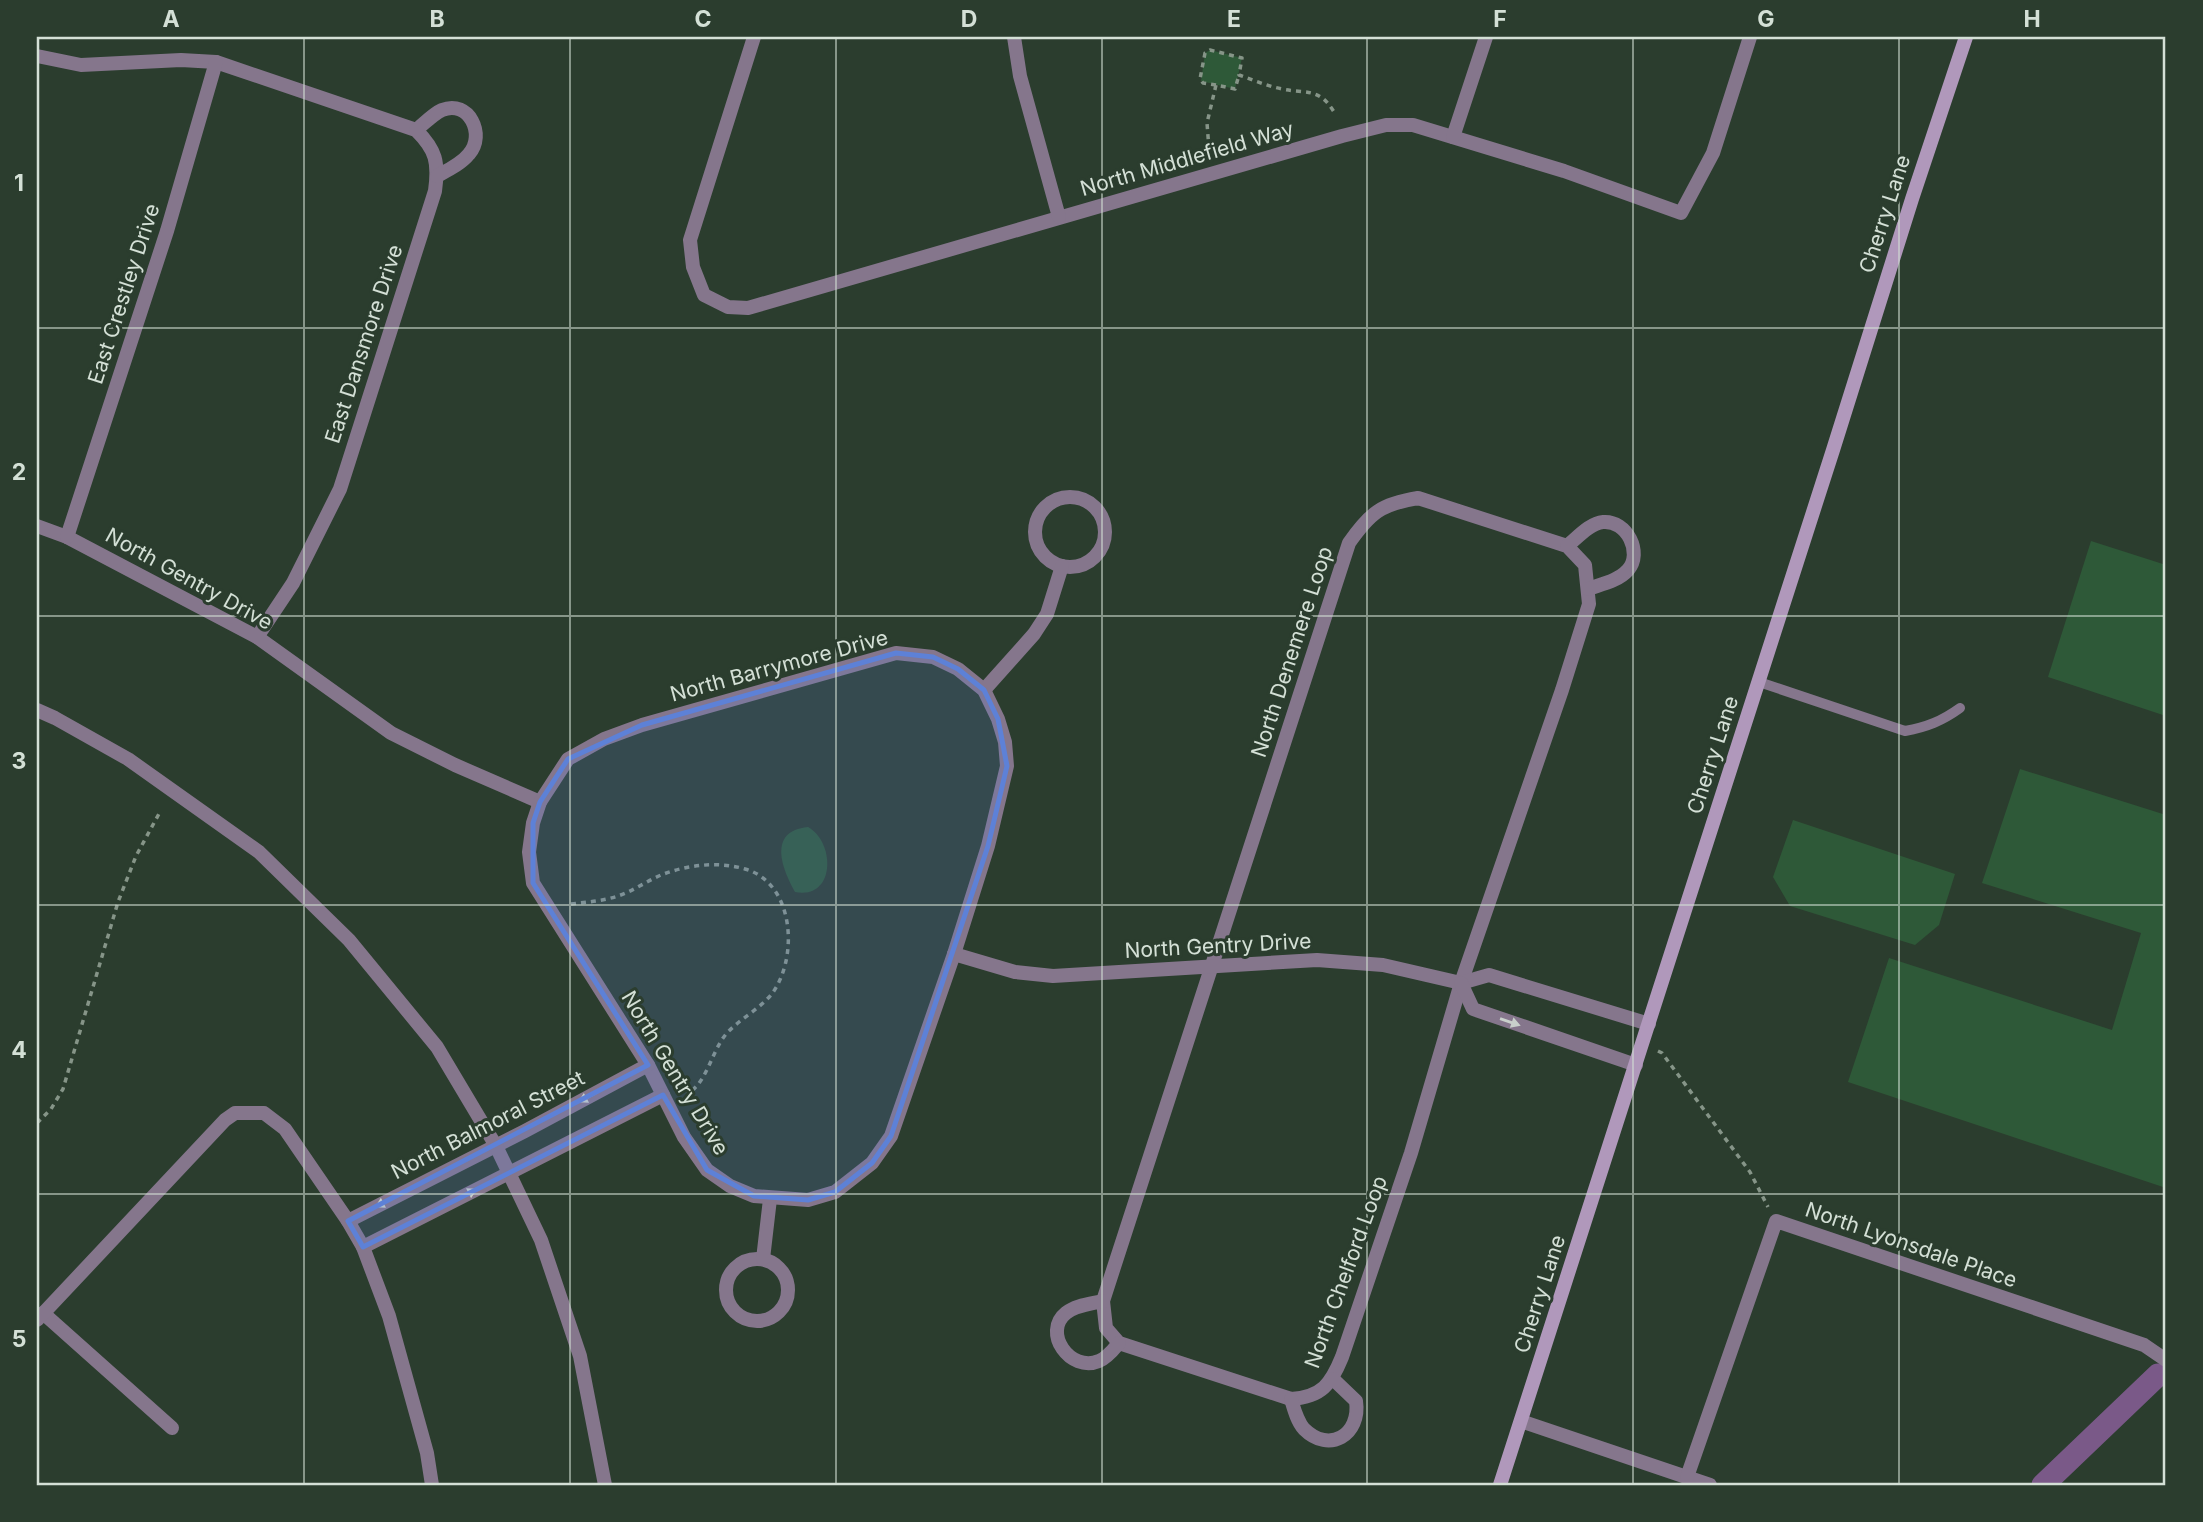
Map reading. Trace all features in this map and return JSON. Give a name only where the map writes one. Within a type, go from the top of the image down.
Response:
[{"type":"main road","name":"Cherry Lane","points":[[1500,1485],[1966,37]]},
{"type":"street","name":"North Middlefield Way","points":[[754,37],[690,240],[693,267],[704,295],[728,307],[748,308],[1386,125],[1413,125],[1564,171],[1682,213],[1713,153],[1750,37]]},
{"type":"street","points":[[1014,37],[1020,76],[1059,217]]},
{"type":"street","points":[[1453,137],[1486,37]]},
{"type":"street","points":[[37,56],[81,65],[216,61],[416,130],[441,110],[452,107],[462,110],[475,126],[476,141],[470,153],[459,163],[437,176]]},
{"type":"street","name":"East Crestley Drive","points":[[68,537],[167,231],[216,61]]},
{"type":"street","name":"East Dansmore Drive","points":[[257,637],[293,583],[340,489],[435,191],[437,176],[432,146],[416,130]]},
{"type":"street","points":[[1073,496],[1094,506],[1105,526],[1105,537],[1094,558],[1073,567],[1062,566],[1051,562],[1042,554],[1035,532],[1042,510],[1050,502],[1073,496]]},
{"type":"street","name":"North Denemere Loop","points":[[1213,968],[1349,543],[1368,516],[1392,502],[1418,498],[1567,546]]},
{"type":"street","points":[[1588,589],[1618,578],[1633,564],[1635,548],[1628,533],[1618,526],[1601,521],[1567,546],[1585,565],[1589,604],[1461,983],[1473,1009],[1636,1065]]},
{"type":"street","name":"North Gentry Drive","points":[[37,526],[68,537],[257,637],[391,733],[455,765],[540,802],[533,823],[529,852],[533,883],[648,1065],[684,1137],[707,1170],[730,1186],[754,1196],[808,1200],[835,1192],[872,1164],[891,1136],[954,954],[1016,972],[1053,976],[1317,960],[1383,965],[1461,983],[1489,975],[1649,1024]]},
{"type":"street","points":[[954,954],[988,846],[1007,766],[1006,742],[985,690],[1034,634],[1047,614],[1062,566]]},
{"type":"street","name":"North Barrymore Drive","points":[[540,802],[568,759],[604,739],[642,725],[896,653],[933,657],[958,669],[985,690]]},
{"type":"street","points":[[37,710],[128,759],[259,852],[349,940],[437,1047],[496,1146],[541,1240],[580,1356],[605,1485]]},
{"type":"street","points":[[1213,968],[1103,1301],[1106,1328],[1119,1343],[1291,1399],[1304,1429],[1324,1440],[1343,1437],[1357,1418],[1356,1401],[1333,1379]]},
{"type":"street","name":"North Chelford Loop","points":[[1291,1399],[1317,1393],[1333,1379],[1411,1153],[1461,983]]},
{"type":"street","name":"North Balmoral Street","points":[[348,1221],[648,1065]]},
{"type":"street","points":[[363,1247],[663,1095]]},
{"type":"street","points":[[172,1428],[40,1317],[225,1120],[235,1114],[264,1113],[285,1129],[363,1247],[389,1316],[427,1453],[432,1485]]},
{"type":"street","points":[[763,1259],[769,1199]]},
{"type":"street","name":"North Lyonsdale Place","points":[[1687,1477],[1776,1221],[2144,1345],[2166,1360]]},
{"type":"street","points":[[763,1259],[781,1270],[786,1279],[787,1300],[773,1317],[754,1321],[744,1319],[729,1305],[726,1285],[729,1275],[743,1261],[763,1259]]},
{"type":"street","points":[[1103,1301],[1077,1307],[1060,1319],[1058,1339],[1063,1353],[1088,1364],[1101,1361],[1119,1343]]},
{"type":"street","points":[[1521,1421],[1710,1485]]},
{"type":"lane","points":[[1759,682],[1905,731],[1946,719],[1960,708]]},
{"type":"path","points":[[1207,51],[1241,58],[1239,75],[1235,89],[1203,83],[1200,79],[1207,51]]},
{"type":"path","points":[[1239,75],[1282,89],[1317,94],[1334,112]]},
{"type":"path","points":[[1209,149],[1207,123],[1216,85]]},
{"type":"path","points":[[37,1123],[51,1109],[63,1089],[118,902],[136,856],[161,810]]},
{"type":"path","points":[[571,904],[618,896],[661,876],[704,865],[746,869],[762,876],[773,887],[781,901],[788,939],[781,978],[772,994],[727,1033],[717,1047],[701,1082],[695,1090],[687,1094]]},
{"type":"path","points":[[1642,1046],[1662,1053],[1750,1172],[1776,1221]]},
{"type":"highlighted area","points":[[896,653],[933,657],[958,669],[984,690],[998,719],[1007,766],[988,846],[891,1136],[872,1163],[835,1192],[808,1200],[754,1196],[707,1170],[663,1095],[363,1247],[348,1221],[648,1065],[533,883],[533,823],[540,802],[568,759],[642,725]]},
{"type":"green space","points":[[1210,50],[1242,58],[1235,89],[1201,81],[1205,53]]},
{"type":"green space","points":[[2091,541],[2166,565],[2166,716],[2048,677]]},
{"type":"green space","points":[[2020,769],[2166,815],[2166,1188],[1848,1082],[1889,958],[2112,1030],[2141,933],[1982,883]]},
{"type":"green space","points":[[1793,820],[1955,874],[1939,925],[1915,945],[1790,906],[1773,877]]},
{"type":"green space","points":[[808,827],[823,845],[827,869],[818,887],[808,892],[795,892],[783,862],[782,843],[795,830]]},
{"type":"waterway","points":[[2043,1485],[2158,1375]]}]
